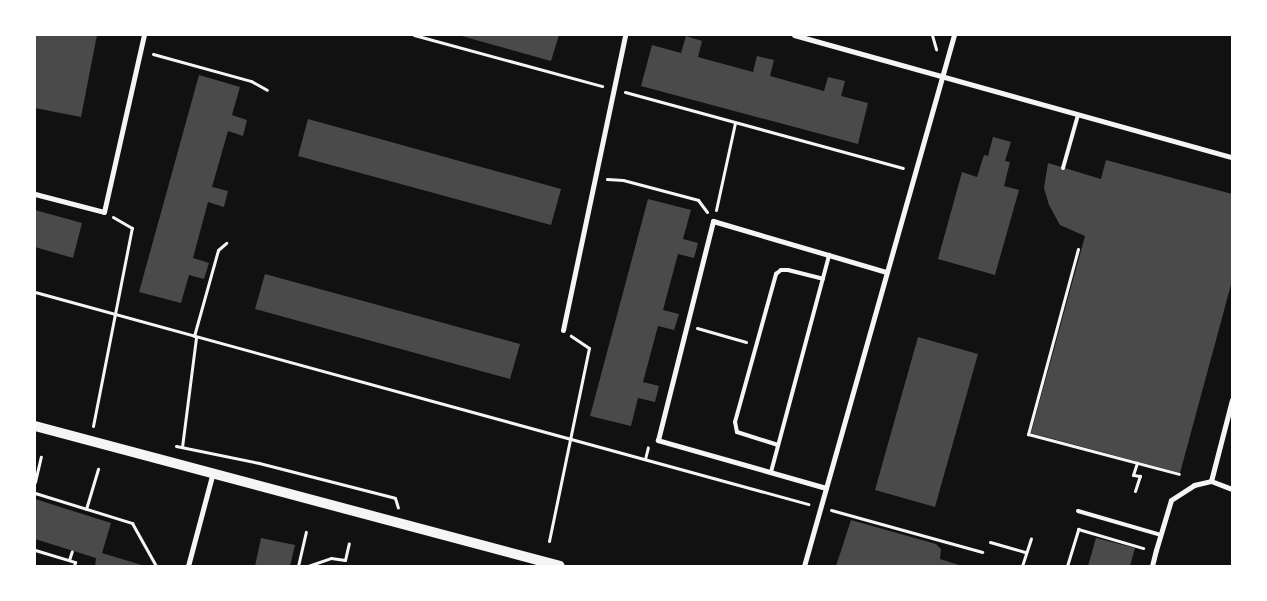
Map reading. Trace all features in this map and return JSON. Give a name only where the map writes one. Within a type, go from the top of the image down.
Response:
[{"type":"main road","points":[[35,426],[560,566]]},
{"type":"street","points":[[35,194],[104,212],[144,35]]},
{"type":"street","points":[[562,330],[625,35]]},
{"type":"street","points":[[794,35],[1232,157]]},
{"type":"street","points":[[804,566],[954,35]]},
{"type":"street","points":[[826,488],[658,440],[713,221],[886,272]]},
{"type":"street","points":[[1212,481],[1232,400]]},
{"type":"street","points":[[188,566],[213,472]]},
{"type":"street","points":[[1152,566],[1171,500],[1194,485],[1212,481],[1232,489]]},
{"type":"lane","points":[[1064,168],[1078,115]]},
{"type":"lane","points":[[771,472],[829,255]]},
{"type":"lane","points":[[778,445],[737,432],[734,426],[778,272],[788,270],[822,279]]},
{"type":"lane","points":[[1078,511],[1161,535]]},
{"type":"path","points":[[414,35],[915,171]]},
{"type":"path","points":[[140,50],[251,81],[267,90]]},
{"type":"path","points":[[713,221],[735,123]]},
{"type":"path","points":[[594,179],[622,180],[698,200],[713,221]]},
{"type":"path","points":[[93,426],[132,228],[104,212]]},
{"type":"path","points":[[182,447],[195,336],[218,250],[226,243]]},
{"type":"path","points":[[1078,249],[1028,434],[1179,474]]},
{"type":"path","points":[[35,292],[982,552]]},
{"type":"path","points":[[687,325],[756,345]]},
{"type":"path","points":[[549,541],[589,348],[562,330]]},
{"type":"path","points":[[83,424],[102,428]]},
{"type":"path","points":[[173,445],[259,463],[396,498]]},
{"type":"path","points":[[35,482],[41,457]]},
{"type":"path","points":[[1135,491],[1140,476],[1133,475],[1136,463]]},
{"type":"path","points":[[86,509],[98,469]]},
{"type":"path","points":[[35,493],[132,523],[156,566]]},
{"type":"path","points":[[1067,566],[1078,529],[1156,551]]},
{"type":"path","points":[[298,566],[306,532]]},
{"type":"path","points":[[1022,566],[1031,538]]},
{"type":"path","points":[[990,542],[1026,552]]},
{"type":"path","points":[[308,566],[331,558],[345,560],[349,543]]},
{"type":"path","points":[[35,550],[76,562],[74,566]]},
{"type":"path","points":[[69,560],[72,551]]},
{"type":"building","points":[[35,35],[97,35],[81,117],[35,108]]},
{"type":"building","points":[[458,35],[559,35],[551,61]]},
{"type":"building","points":[[686,36],[702,41],[698,57],[753,72],[757,56],[774,60],[770,76],[824,91],[828,77],[845,81],[841,96],[868,103],[858,144],[641,86],[652,45],[681,53]]},
{"type":"building","points":[[199,75],[240,87],[232,115],[247,120],[243,136],[228,131],[212,187],[228,191],[224,207],[208,202],[193,258],[209,263],[204,279],[189,275],[181,303],[139,292]]},
{"type":"building","points":[[308,119],[561,189],[551,225],[298,156]]},
{"type":"building","points":[[993,137],[1011,142],[1005,161],[1010,162],[1004,186],[1019,190],[995,275],[938,259],[962,172],[977,177],[984,155],[988,156]]},
{"type":"building","points":[[1106,160],[1232,194],[1232,281],[1180,473],[1031,433],[1085,236],[1060,225],[1049,205],[1044,188],[1048,163],[1101,179]]},
{"type":"building","points":[[648,199],[691,210],[683,239],[698,243],[694,258],[678,254],[663,310],[679,314],[674,330],[658,326],[643,382],[659,386],[655,402],[638,398],[631,426],[590,416]]},
{"type":"building","points":[[35,210],[82,223],[73,258],[35,247]]},
{"type":"building","points":[[265,274],[520,344],[510,379],[255,309]]},
{"type":"building","points":[[918,337],[978,354],[935,507],[875,490]]},
{"type":"building","points":[[35,499],[111,523],[102,553],[145,566],[95,566],[96,558],[35,539]]},
{"type":"building","points":[[851,520],[936,544],[941,549],[940,559],[962,566],[836,566]]},
{"type":"building","points":[[261,538],[295,545],[290,566],[255,566]]},
{"type":"building","points":[[1096,538],[1135,548],[1130,566],[1088,566]]}]
